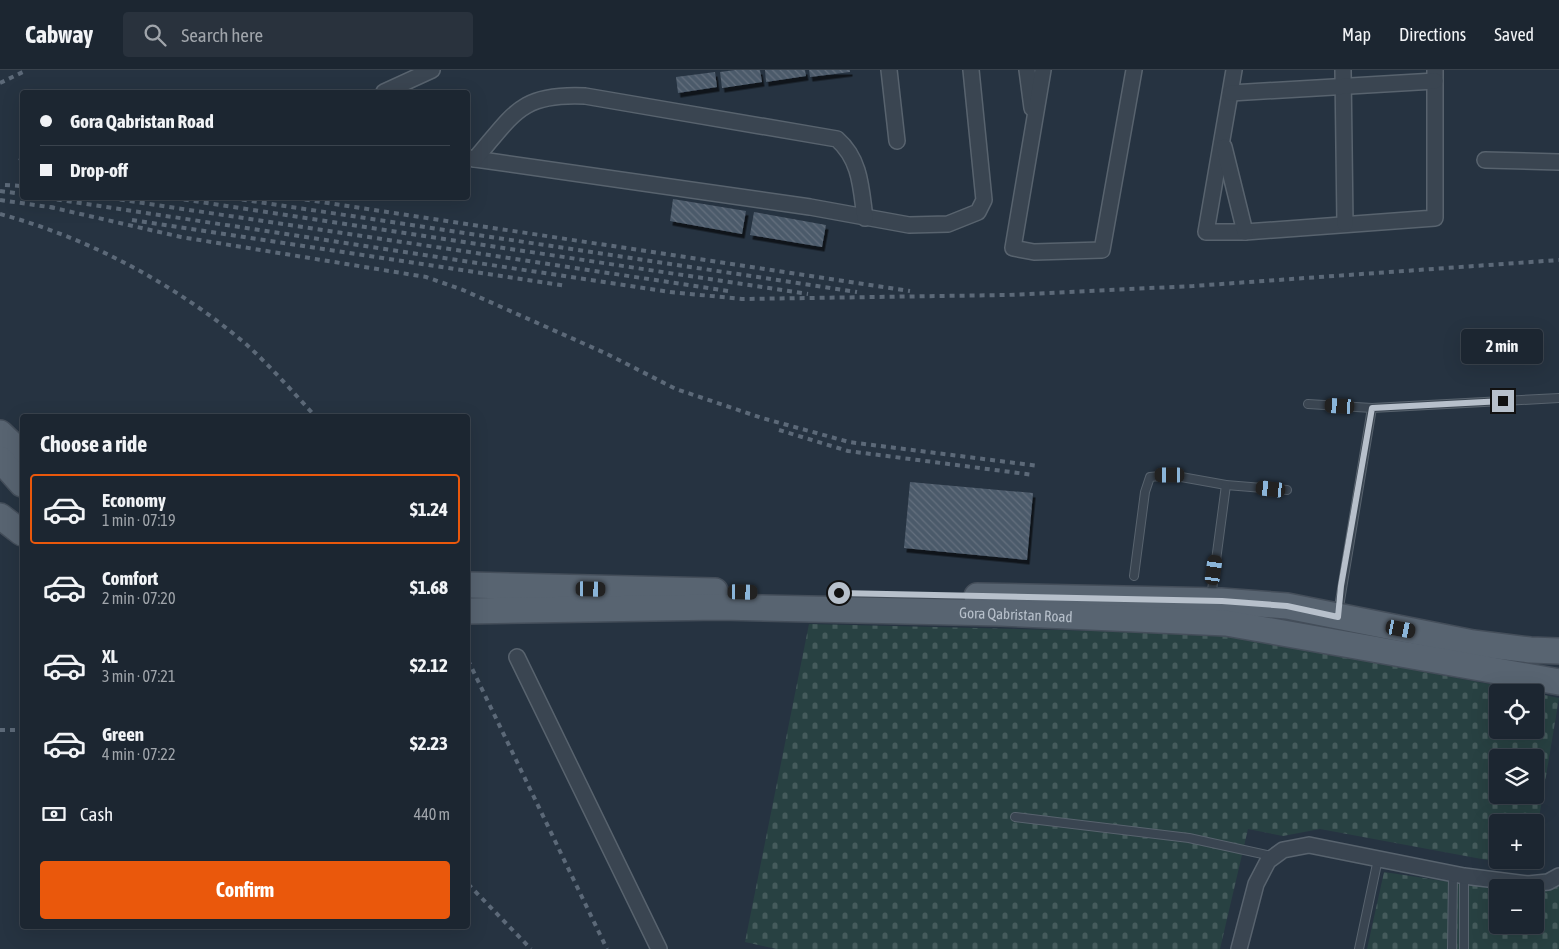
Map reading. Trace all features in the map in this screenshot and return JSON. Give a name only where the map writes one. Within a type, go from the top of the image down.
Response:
[{"type":"main road","points":[[0,416],[20,434]]},
{"type":"main road","points":[[0,433],[20,452]]},
{"type":"main road","points":[[0,459],[20,482]]},
{"type":"main road","points":[[0,516],[20,531]]},
{"type":"main road","name":"Gora Qabristan Road","points":[[470,585],[1210,600],[1287,606],[1473,643],[1530,650],[1558,650]]},
{"type":"main road","name":"Gora Qabristan Road","points":[[470,611],[720,607],[1000,613],[1226,623],[1559,682]]},
{"type":"street","points":[[388,90],[432,70]]},
{"type":"street","points":[[889,70],[897,141]]},
{"type":"street","points":[[471,158],[800,206],[891,223],[933,226],[948,224],[978,212],[984,200],[971,70]]},
{"type":"street","points":[[1027,70],[1034,127]]},
{"type":"street","points":[[1043,70],[1013,248],[1034,252],[1102,250],[1134,70]]},
{"type":"street","points":[[1231,93],[1343,78],[1435,75],[1435,218],[1245,232],[1206,232],[1223,143],[1234,70]]},
{"type":"street","points":[[1343,78],[1345,224]]},
{"type":"street","points":[[471,158],[516,111],[530,102],[557,96],[585,96],[837,140],[848,150],[854,162],[860,183],[865,218]]},
{"type":"street","points":[[1223,143],[1245,232]]},
{"type":"street","points":[[1486,160],[1559,162]]},
{"type":"street","points":[[517,657],[659,949]]},
{"type":"street","points":[[1239,949],[1256,884],[1268,861],[1284,850],[1309,845],[1459,875],[1528,884],[1548,882],[1559,876]]},
{"type":"lane","points":[[1308,404],[1372,408],[1559,398]]},
{"type":"lane","points":[[1338,617],[1341,586],[1372,408]]},
{"type":"lane","points":[[1134,576],[1145,492],[1150,477],[1170,475],[1226,484],[1287,490]]},
{"type":"lane","points":[[1210,600],[1226,484]]},
{"type":"lane","points":[[1015,817],[1189,838],[1274,857]]},
{"type":"lane","points":[[1359,949],[1378,859]]},
{"type":"lane","points":[[1452,949],[1459,875]]},
{"type":"lane","points":[[1459,875],[1464,949]]},
{"type":"green space","points":[[809,624],[1223,634],[1489,684],[1489,739],[1544,739],[1544,695],[1559,698],[1544,788],[1544,749],[1489,749],[1489,804],[1541,804],[1540,814],[1489,814],[1489,860],[1320,829],[1283,836],[1248,829],[1220,949],[776,949],[745,942]]},
{"type":"green space","points":[[1384,872],[1489,888],[1489,934],[1544,934],[1544,891],[1559,885],[1559,949],[1367,949]]},
{"type":"building","points":[[760,70],[762,82],[722,88],[720,72]]},
{"type":"building","points":[[765,70],[805,70],[806,76],[766,82]]},
{"type":"building","points":[[809,70],[850,70],[850,72],[810,77]]},
{"type":"building","points":[[715,72],[717,87],[678,93],[676,77]]},
{"type":"building","points":[[673,199],[746,211],[742,234],[670,221]]},
{"type":"building","points":[[754,212],[826,225],[822,247],[750,235]]},
{"type":"building","points":[[910,482],[1033,493],[1027,560],[904,548]]},
{"type":"railway","points":[[0,83],[27,70]]},
{"type":"railway","points":[[5,185],[20,186]]},
{"type":"railway","points":[[0,191],[20,194]]},
{"type":"railway","points":[[0,200],[56,208]]},
{"type":"railway","points":[[60,200],[670,292],[742,299],[1007,295],[1193,286],[1559,260]]},
{"type":"railway","points":[[123,200],[728,291]]},
{"type":"railway","points":[[187,200],[808,294]]},
{"type":"railway","points":[[245,200],[857,292]]},
{"type":"railway","points":[[308,200],[910,291]]},
{"type":"railway","points":[[50,207],[181,237],[426,277],[463,290],[605,353],[676,389],[762,418],[849,442],[1039,466]]},
{"type":"railway","points":[[0,214],[33,224],[99,250],[162,284],[220,323],[247,345],[313,414]]},
{"type":"railway","points":[[132,220],[567,286]]},
{"type":"railway","points":[[779,430],[848,451],[1034,475]]},
{"type":"railway","points":[[470,664],[607,949]]},
{"type":"railway","points":[[0,730],[20,730]]},
{"type":"railway","points":[[470,886],[531,949]]},
{"type":"route","points":[[839,593],[1222,601],[1287,606],[1338,617],[1341,586],[1372,408],[1503,401]]}]
